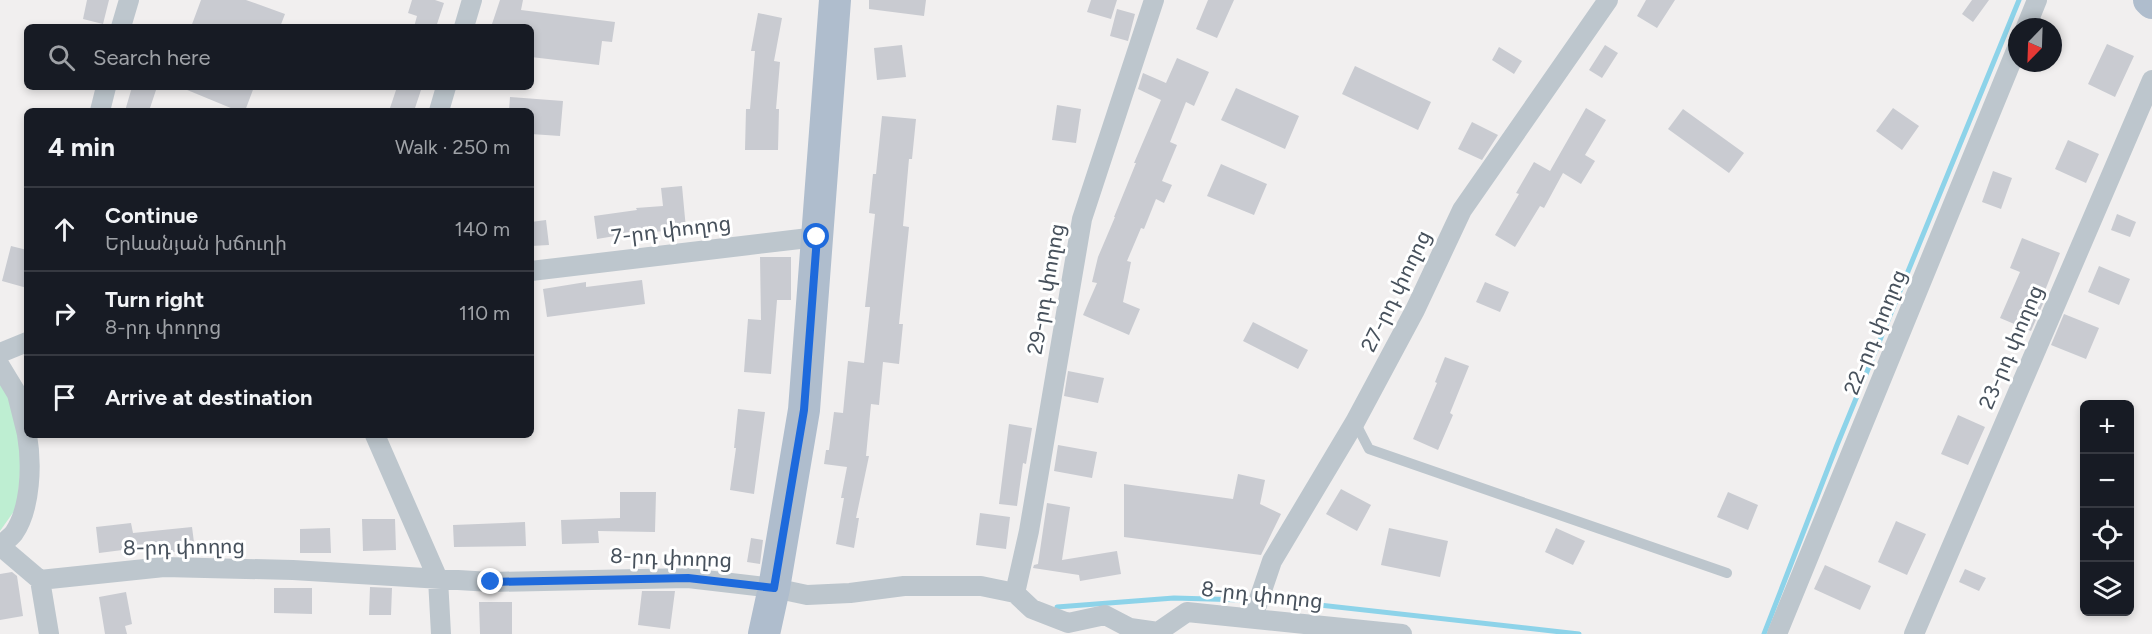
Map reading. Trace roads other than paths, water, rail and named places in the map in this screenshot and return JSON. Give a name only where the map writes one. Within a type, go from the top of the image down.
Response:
[{"type":"main road","points":[[764,634],[804,410],[835,0]]},
{"type":"street","points":[[123,24],[129,0]]},
{"type":"street","points":[[465,24],[472,0]]},
{"type":"street","name":"29-րդ փողոց","points":[[1015,593],[1029,531],[1082,219],[1154,0]]},
{"type":"street","name":"27-րդ փողոց","points":[[1252,617],[1272,561],[1355,422],[1415,310],[1462,210],[1608,0]]},
{"type":"street","points":[[2030,18],[2037,0]]},
{"type":"street","name":"22-րդ փողոց","points":[[1777,634],[2008,70]]},
{"type":"street","name":"23-րդ փողոց","points":[[1914,634],[2152,80]]},
{"type":"street","points":[[101,108],[105,90]]},
{"type":"street","points":[[440,108],[445,90]]},
{"type":"street","name":"7-րդ փողոց","points":[[534,271],[817,237]]},
{"type":"street","points":[[0,353],[24,343]]},
{"type":"street","points":[[0,366],[17,394],[24,422]]},
{"type":"street","points":[[28,438],[30,450],[29,475],[24,512],[14,533],[0,546],[40,580],[49,634]]},
{"type":"street","points":[[376,438],[438,579],[441,634]]},
{"type":"street","name":"8-րդ փողոց","points":[[40,580],[164,567],[292,570],[491,582],[688,578],[774,588],[807,595],[850,593],[904,586],[981,586],[1015,593],[1032,609],[1068,623],[1105,615],[1130,628],[1158,633],[1187,612],[1402,634]]},
{"type":"lane","points":[[1355,422],[1369,449],[1727,573]]},
{"type":"waterway","points":[[1764,634],[1837,445],[2019,0]]},
{"type":"waterway","points":[[1057,607],[1174,598],[1244,600]]},
{"type":"waterway","points":[[1266,599],[1579,634]]}]
